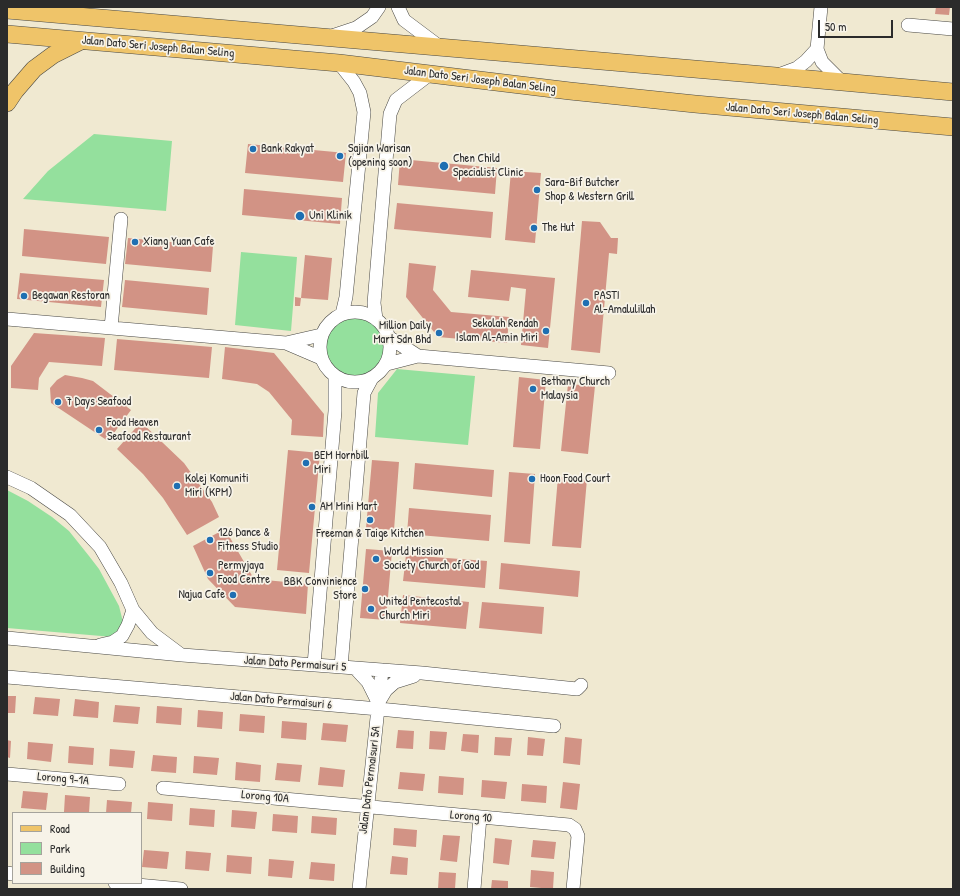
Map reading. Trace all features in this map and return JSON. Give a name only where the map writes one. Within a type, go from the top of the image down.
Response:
[{"type":"main road","name":"Jalan Dato Seri Joseph Balan Seling","points":[[7,10],[953,92]]},
{"type":"main road","name":"Jalan Dato Seri Joseph Balan Seling","points":[[7,34],[339,63],[570,92],[953,127]]},
{"type":"main road","points":[[7,103],[34,69],[52,55],[81,41]]},
{"type":"street","points":[[328,37],[356,28],[372,17],[379,7]]},
{"type":"street","points":[[398,7],[404,20],[440,47]]},
{"type":"street","points":[[821,7],[817,49],[822,62],[842,82]]},
{"type":"street","points":[[908,25],[953,29]]},
{"type":"street","points":[[776,76],[797,68],[806,62],[817,49]]},
{"type":"street","points":[[339,63],[354,82],[360,93],[364,112],[346,297],[342,314]]},
{"type":"street","points":[[376,319],[374,302],[390,114],[396,100],[430,74]]},
{"type":"street","points":[[111,328],[121,219]]},
{"type":"street","points":[[342,667],[364,393],[371,380],[380,373],[387,364],[391,347],[390,338],[385,328],[376,319],[366,313],[354,312],[342,314],[333,319],[326,326],[321,335],[319,347],[321,358],[326,369],[335,377],[346,382],[359,383],[371,380]]},
{"type":"street","points":[[7,319],[286,343],[321,335]]},
{"type":"street","points":[[390,338],[418,356]]},
{"type":"street","points":[[286,343],[321,358]]},
{"type":"street","points":[[387,364],[418,356],[609,373]]},
{"type":"street","points":[[314,665],[335,411],[335,377]]},
{"type":"street","points":[[7,477],[32,488],[70,515],[100,548],[122,583],[133,610],[152,633],[182,655]]},
{"type":"street","points":[[94,646],[113,642],[122,636],[128,625],[133,610]]},
{"type":"street","name":"Jalan Dato Permaisuri 5","points":[[7,638],[182,655],[382,670],[577,689],[581,685]]},
{"type":"street","points":[[355,668],[368,682],[379,704]]},
{"type":"street","name":"Jalan Dato Permaisuri 5A","points":[[359,889],[382,670]]},
{"type":"street","points":[[379,704],[386,690],[395,682],[422,674]]},
{"type":"street","name":"Jalan Dato Permaisuri 6","points":[[7,677],[379,704],[554,726]]},
{"type":"street","name":"Lorong 9-1A","points":[[7,774],[119,784]]},
{"type":"street","name":"Lorong 10A","points":[[163,788],[367,806]]},
{"type":"street","name":"Lorong 10","points":[[367,806],[569,825],[575,829],[578,836],[573,889]]},
{"type":"street","points":[[474,889],[480,817]]},
{"type":"street","points":[[126,884],[181,889]]},
{"type":"green space","points":[[94,134],[172,141],[166,211],[23,199],[48,171]]},
{"type":"green space","points":[[241,252],[297,257],[291,331],[235,325]]},
{"type":"green space","points":[[356,317],[373,322],[381,330],[386,347],[381,364],[373,372],[356,377],[339,372],[331,364],[326,347],[331,330],[339,322]]},
{"type":"green space","points":[[397,369],[475,376],[468,445],[375,437],[378,393]]},
{"type":"green space","points":[[7,490],[28,501],[52,517],[69,531],[99,569],[119,606],[123,622],[113,637],[7,628]]},
{"type":"building","points":[[936,7],[950,7],[949,15],[935,14]]},
{"type":"building","points":[[248,144],[346,153],[343,182],[245,173]]},
{"type":"building","points":[[400,159],[497,168],[495,194],[398,185]]},
{"type":"building","points":[[511,171],[541,173],[535,243],[505,240]]},
{"type":"building","points":[[244,189],[342,198],[340,224],[242,215]]},
{"type":"building","points":[[397,203],[493,212],[491,238],[394,229]]},
{"type":"building","points":[[582,221],[600,222],[611,238],[618,238],[617,254],[609,253],[600,353],[571,350]]},
{"type":"building","points":[[24,229],[109,237],[106,264],[22,256]]},
{"type":"building","points":[[128,238],[213,246],[211,272],[125,264]]},
{"type":"building","points":[[305,255],[332,258],[328,300],[301,298]]},
{"type":"building","points":[[409,263],[436,266],[433,290],[451,312],[509,317],[507,343],[438,337],[406,297]]},
{"type":"building","points":[[471,270],[555,278],[548,348],[521,345],[526,289],[511,287],[509,301],[468,297]]},
{"type":"building","points":[[20,273],[104,280],[101,307],[17,299]]},
{"type":"building","points":[[125,280],[209,288],[207,315],[122,307]]},
{"type":"building","points":[[295,297],[301,298],[300,306],[295,306]]},
{"type":"building","points":[[34,333],[105,338],[102,366],[49,362],[39,378],[38,390],[11,388],[11,366]]},
{"type":"building","points":[[117,339],[212,347],[209,378],[114,370]]},
{"type":"building","points":[[225,347],[274,353],[324,414],[323,437],[291,435],[292,420],[269,392],[257,384],[222,379]]},
{"type":"building","points":[[65,375],[93,381],[131,410],[108,441],[51,403],[50,388],[57,380]]},
{"type":"building","points":[[519,377],[546,380],[540,449],[513,447]]},
{"type":"building","points":[[568,384],[595,386],[588,454],[561,451]]},
{"type":"building","name":"Kolej Komuniti Miri (KPM)","points":[[141,422],[184,463],[212,502],[219,517],[187,535],[163,498],[143,474],[117,449]]},
{"type":"building","points":[[288,450],[320,453],[309,573],[277,570]]},
{"type":"building","points":[[372,460],[399,462],[394,530],[366,528]]},
{"type":"building","points":[[415,463],[494,470],[492,497],[413,489]]},
{"type":"building","points":[[509,472],[535,474],[530,544],[504,542]]},
{"type":"building","points":[[558,477],[587,479],[581,548],[552,546]]},
{"type":"building","points":[[409,508],[491,515],[489,541],[407,534]]},
{"type":"building","points":[[225,529],[254,579],[308,584],[306,614],[235,607],[208,579],[193,546]]},
{"type":"building","points":[[366,549],[392,551],[386,620],[360,618]]},
{"type":"building","points":[[406,555],[487,561],[485,588],[403,581]]},
{"type":"building","points":[[501,563],[580,571],[578,597],[499,589]]},
{"type":"building","points":[[403,595],[469,602],[466,629],[400,623]]},
{"type":"building","points":[[482,602],[544,607],[542,634],[479,628]]},
{"type":"building","points":[[7,696],[16,696],[15,713],[7,713]]},
{"type":"building","points":[[35,697],[60,699],[58,716],[33,714]]},
{"type":"building","points":[[75,699],[99,702],[98,718],[73,716]]},
{"type":"building","points":[[115,705],[140,707],[138,724],[113,722]]},
{"type":"building","points":[[157,706],[182,708],[181,725],[156,723]]},
{"type":"building","points":[[198,710],[223,712],[222,729],[197,727]]},
{"type":"building","points":[[240,714],[265,716],[264,733],[239,731]]},
{"type":"building","points":[[282,721],[307,723],[306,740],[281,738]]},
{"type":"building","points":[[323,723],[348,725],[346,742],[321,740]]},
{"type":"building","points":[[398,730],[414,731],[413,749],[396,748]]},
{"type":"building","points":[[430,731],[447,732],[445,750],[429,749]]},
{"type":"building","points":[[463,734],[479,735],[478,753],[461,751]]},
{"type":"building","points":[[495,737],[512,738],[510,756],[494,755]]},
{"type":"building","points":[[528,737],[545,739],[543,756],[527,755]]},
{"type":"building","points":[[565,737],[582,739],[580,765],[563,763]]},
{"type":"building","points":[[7,740],[11,741],[10,758],[7,757]]},
{"type":"building","points":[[28,742],[53,744],[51,762],[27,759]]},
{"type":"building","points":[[69,746],[94,748],[93,765],[68,763]]},
{"type":"building","points":[[110,749],[135,751],[133,768],[109,766]]},
{"type":"building","points":[[153,755],[177,757],[176,773],[151,771]]},
{"type":"building","points":[[194,756],[219,758],[217,775],[193,773]]},
{"type":"building","points":[[236,762],[261,765],[260,782],[235,780]]},
{"type":"building","points":[[277,763],[302,765],[300,782],[275,780]]},
{"type":"building","points":[[320,767],[345,770],[343,787],[318,785]]},
{"type":"building","points":[[400,772],[425,774],[423,791],[398,789]]},
{"type":"building","points":[[439,776],[464,778],[463,795],[438,793]]},
{"type":"building","points":[[482,780],[507,782],[505,799],[481,797]]},
{"type":"building","points":[[563,782],[580,784],[577,810],[560,808]]},
{"type":"building","points":[[522,784],[547,786],[546,803],[521,801]]},
{"type":"building","points":[[23,791],[48,793],[46,810],[21,808]]},
{"type":"building","points":[[65,795],[90,797],[89,812],[64,812]]},
{"type":"building","points":[[107,800],[132,802],[131,812],[106,812]]},
{"type":"building","points":[[148,802],[173,804],[172,821],[147,819]]},
{"type":"building","points":[[190,808],[215,810],[214,827],[189,825]]},
{"type":"building","points":[[232,810],[257,812],[255,829],[231,827]]},
{"type":"building","points":[[273,814],[298,816],[297,833],[272,831]]},
{"type":"building","points":[[312,816],[337,818],[336,835],[311,833]]},
{"type":"building","points":[[394,828],[417,830],[416,847],[393,845]]},
{"type":"building","points":[[443,835],[460,836],[457,862],[440,860]]},
{"type":"building","points":[[495,838],[512,840],[509,865],[493,863]]},
{"type":"building","points":[[533,840],[556,842],[554,859],[531,857]]},
{"type":"building","points":[[144,850],[169,852],[167,869],[142,867]]},
{"type":"building","points":[[186,851],[211,853],[209,871],[185,869]]},
{"type":"building","points":[[227,855],[252,857],[251,874],[226,872]]},
{"type":"building","points":[[392,856],[408,858],[407,875],[390,874]]},
{"type":"building","points":[[269,859],[294,861],[292,878],[268,876]]},
{"type":"building","points":[[311,862],[335,864],[334,881],[309,879]]},
{"type":"building","points":[[531,870],[554,872],[553,889],[530,887]]},
{"type":"building","points":[[439,872],[456,873],[455,889],[438,889]]},
{"type":"building","points":[[492,880],[508,881],[508,889],[491,889]]},
{"type":"place","name":"Bank Rakyat","points":[[253,149]]},
{"type":"place","name":"Sajian Warisan (opening soon)","points":[[340,156]]},
{"type":"place","name":"Chen Child Specialist Clinic","points":[[444,166]]},
{"type":"place","name":"Sara-Bif Butcher Shop & Western Grill","points":[[537,190]]},
{"type":"place","name":"Uni Klinik","points":[[300,216]]},
{"type":"place","name":"The Hut","points":[[534,228]]},
{"type":"place","name":"Xiang Yuan Cafe","points":[[135,242]]},
{"type":"place","name":"Begawan Restoran","points":[[24,296]]},
{"type":"place","name":"PASTI Al-Amalulillah","points":[[586,303]]},
{"type":"place","name":"Sekolah Rendah Islam Al-Amin Miri","points":[[546,331]]},
{"type":"place","name":"Million Daily Mart Sdn Bhd","points":[[439,333]]},
{"type":"place","name":"Bethany Church Malaysia","points":[[533,389]]},
{"type":"place","name":"7 Days Seafood","points":[[58,402]]},
{"type":"place","name":"Food Heaven Seafood Restaurant","points":[[99,430]]},
{"type":"place","name":"BEM Hornbill Miri","points":[[306,463]]},
{"type":"place","name":"Hoon Food Court","points":[[532,479]]},
{"type":"place","name":"Kolej Komuniti Miri (KPM)","points":[[177,486]]},
{"type":"place","name":"AM Mini Mart","points":[[312,507]]},
{"type":"place","name":"Freeman & Taige Kitchen","points":[[370,520]]},
{"type":"place","name":"126 Dance & Fitness Studio","points":[[210,540]]},
{"type":"place","name":"World Mission Society Church of God","points":[[376,559]]},
{"type":"place","name":"Permyjaya Food Centre","points":[[210,573]]},
{"type":"place","name":"BBK Convinience Store","points":[[365,589]]},
{"type":"place","name":"Najua Cafe","points":[[233,595]]},
{"type":"place","name":"United Pentecostal Church Miri","points":[[371,609]]}]
